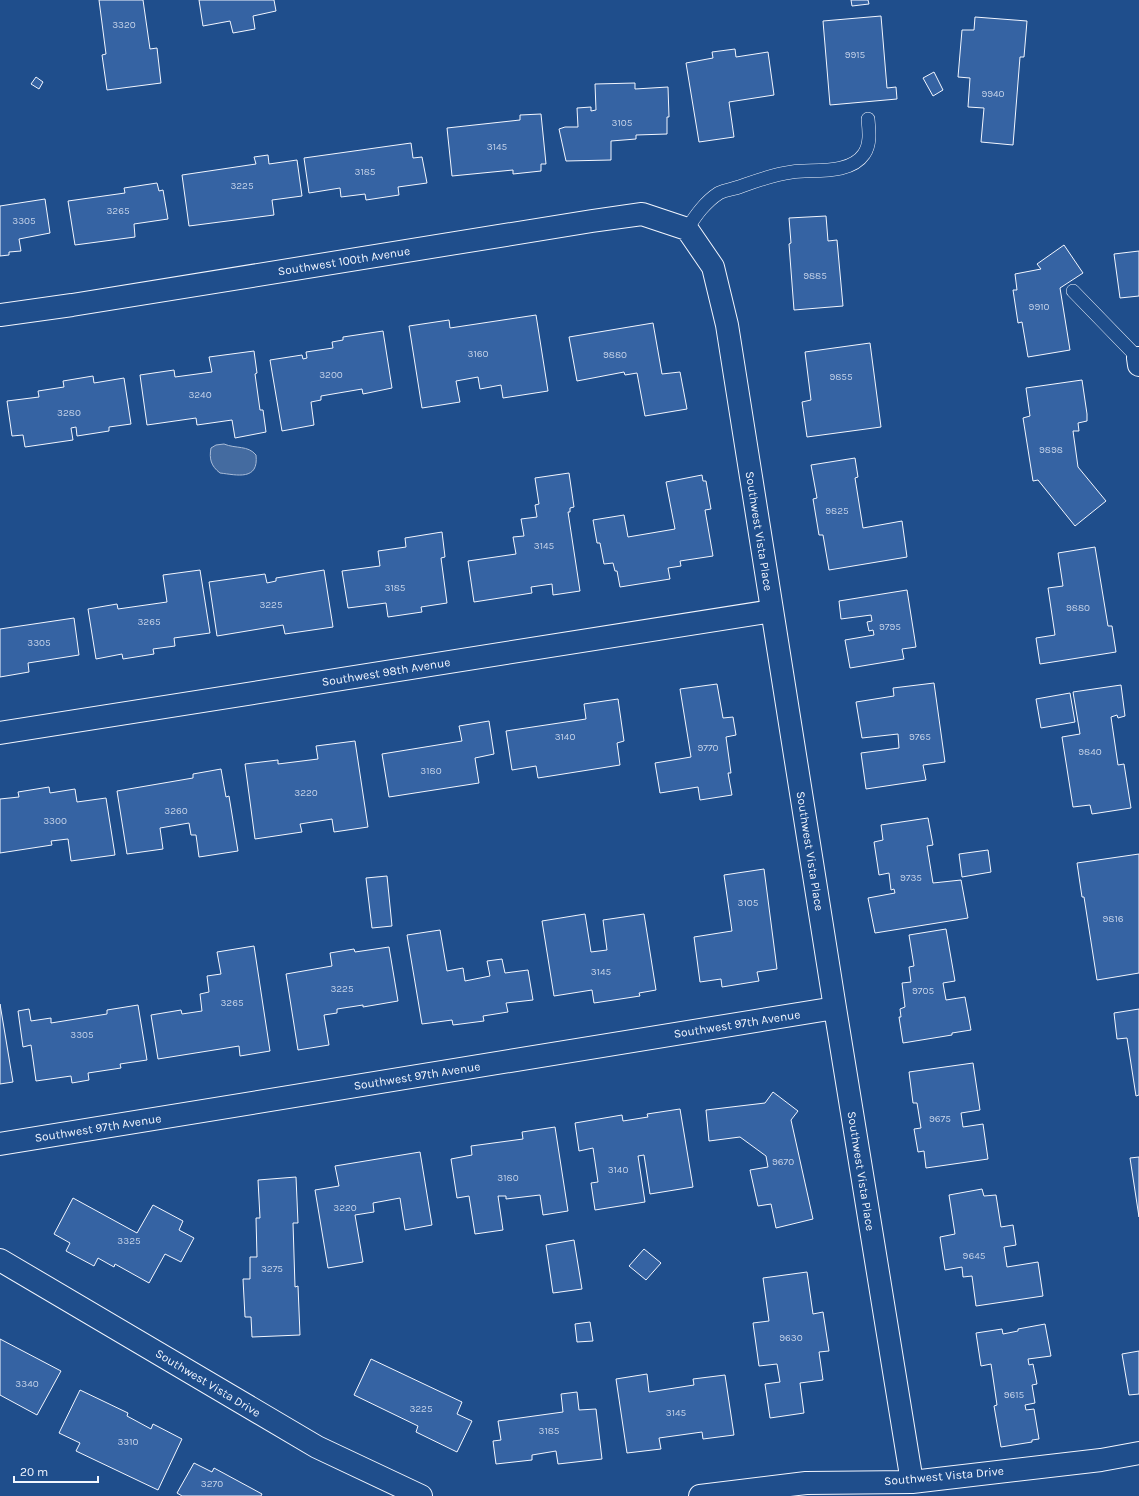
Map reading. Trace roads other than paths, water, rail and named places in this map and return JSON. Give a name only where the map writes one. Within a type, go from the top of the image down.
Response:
[{"type":"street","name":"Southwest 100th Avenue","points":[[0,315],[72,305],[584,222],[642,214],[687,229]]},
{"type":"street","name":"Southwest Vista Place","points":[[687,229],[713,266],[727,325],[912,1482]]},
{"type":"street","name":"Southwest 98th Avenue","points":[[0,733],[772,611]]},
{"type":"street","name":"Southwest 97th Avenue","points":[[0,1144],[835,1008]]},
{"type":"street","name":"Southwest Vista Drive","points":[[0,1260],[317,1447],[421,1496]]},
{"type":"street","name":"Southwest Vista Drive","points":[[700,1496],[912,1482],[1101,1460],[1139,1453]]},
{"type":"lane","points":[[687,229],[703,206],[720,193],[768,177],[792,172],[823,171],[842,168],[853,163],[863,155],[868,146],[868,119]]},
{"type":"lane","points":[[1073,291],[1139,360]]},
{"type":"water","points":[[224,444],[246,448],[253,452],[256,455],[254,469],[250,473],[240,475],[220,473],[213,465],[210,452],[211,448],[216,445]]}]
